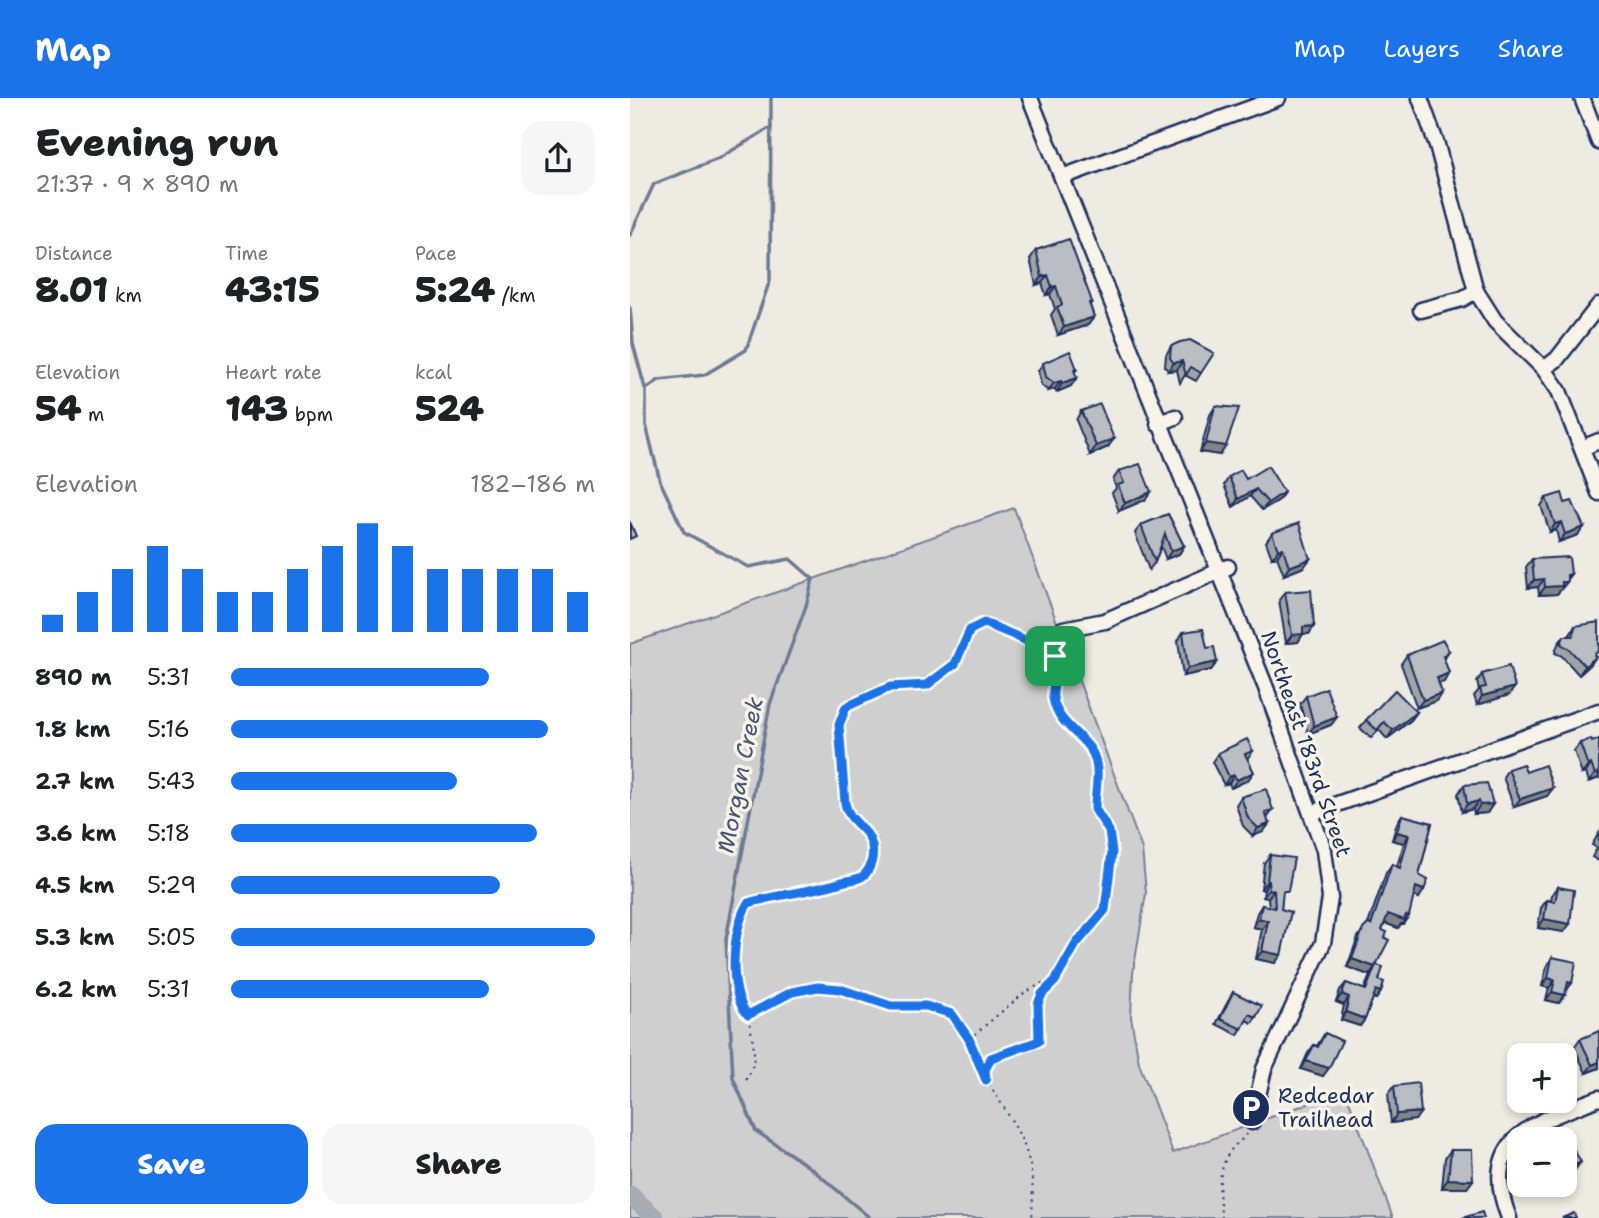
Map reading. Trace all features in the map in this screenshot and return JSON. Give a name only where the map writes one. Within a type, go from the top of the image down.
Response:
[{"type":"street","name":"Northeast 183rd Street","points":[[1030,98],[1158,424],[1223,569],[1312,813],[1329,873],[1327,926],[1317,958],[1264,1069],[1252,1122]]},
{"type":"street","points":[[1062,177],[1278,98]]},
{"type":"street","points":[[1420,98],[1440,153],[1476,291],[1494,321],[1544,369],[1559,391],[1599,493]]},
{"type":"street","points":[[1582,98],[1599,142]]},
{"type":"street","points":[[1421,310],[1462,299],[1476,291]]},
{"type":"street","points":[[1544,369],[1557,359],[1599,305]]},
{"type":"street","points":[[1158,424],[1175,417]]},
{"type":"street","points":[[1582,447],[1599,441]]},
{"type":"street","points":[[1063,629],[1105,621],[1223,569]]},
{"type":"street","points":[[1312,813],[1599,711]]},
{"type":"street","points":[[1509,1218],[1497,1178],[1503,1156],[1515,1138],[1537,1122],[1599,1098]]},
{"type":"path","points":[[746,1080],[754,1068],[754,1047],[748,1015],[741,1007],[735,970],[735,934],[740,915],[748,903],[785,893],[821,891],[864,876],[871,864],[873,849],[870,838],[847,816],[839,725],[846,707],[890,687],[927,685],[955,664],[970,630],[984,623],[1018,634],[1035,648],[1055,656],[1059,666],[1053,698],[1060,716],[1091,751],[1099,776],[1095,809],[1109,831],[1112,852],[1105,910],[1076,944],[1055,981],[1042,983],[1023,994],[969,1039]]},
{"type":"path","points":[[1055,656],[1062,647],[1063,629]]},
{"type":"path","points":[[986,1080],[985,1070],[991,1058],[1039,1041],[1038,1004],[1050,983]]},
{"type":"path","points":[[748,1015],[792,992],[829,988],[891,1006],[926,1006],[952,1014],[969,1039],[986,1080],[1016,1124],[1026,1148],[1035,1184],[1032,1218]]},
{"type":"path","points":[[1222,1218],[1219,1202],[1221,1175],[1230,1152],[1244,1138],[1252,1122]]},
{"type":"shaded area","points":[[1014,508],[1142,849],[1146,893],[1133,973],[1131,1017],[1139,1063],[1173,1153],[1345,1090],[1393,1218],[630,1218],[630,644]]},
{"type":"building","points":[[1069,239],[1092,302],[1089,303],[1094,317],[1064,327],[1057,307],[1062,305],[1056,286],[1052,287],[1048,275],[1042,277],[1036,250]]},
{"type":"building","points":[[1190,340],[1214,353],[1201,373],[1191,367],[1186,375],[1182,361],[1174,363],[1170,358],[1171,346]]},
{"type":"building","points":[[1070,351],[1077,369],[1074,370],[1077,378],[1054,383],[1046,377],[1043,363]]},
{"type":"building","points":[[1100,404],[1114,439],[1096,446],[1081,411]]},
{"type":"building","points":[[1215,406],[1239,408],[1226,446],[1206,443]]},
{"type":"building","points":[[1140,464],[1151,492],[1125,503],[1118,485],[1124,483],[1119,471]]},
{"type":"building","points":[[1268,466],[1284,492],[1268,503],[1256,489],[1238,499],[1229,477],[1241,470],[1246,479]]},
{"type":"building","points":[[1562,493],[1565,503],[1572,501],[1584,527],[1565,534],[1561,522],[1555,524],[1546,498]]},
{"type":"building","points":[[1168,514],[1184,546],[1171,551],[1165,534],[1155,562],[1141,525]]},
{"type":"building","points":[[630,522],[636,536],[630,539]]},
{"type":"building","points":[[1299,523],[1310,559],[1289,567],[1283,548],[1278,550],[1272,533]]},
{"type":"building","points":[[1569,557],[1571,574],[1567,575],[1567,582],[1562,582],[1562,586],[1545,587],[1544,579],[1534,580],[1532,559]]},
{"type":"building","points":[[1311,590],[1314,626],[1303,627],[1303,634],[1292,635],[1285,592]]},
{"type":"building","points":[[1599,622],[1599,650],[1594,655],[1596,657],[1585,666],[1561,644],[1564,636],[1573,636],[1575,626]]},
{"type":"building","points":[[1203,629],[1207,648],[1214,647],[1217,662],[1188,668],[1183,632]]},
{"type":"building","points":[[1443,640],[1449,651],[1443,656],[1449,673],[1437,678],[1442,693],[1423,700],[1407,655]]},
{"type":"building","points":[[1509,666],[1515,687],[1482,696],[1480,688],[1486,687],[1482,674]]},
{"type":"building","points":[[1326,688],[1337,717],[1314,726],[1306,696]]},
{"type":"building","points":[[1395,690],[1417,712],[1393,730],[1384,722],[1377,730],[1366,720]]},
{"type":"building","points":[[1247,739],[1253,751],[1245,754],[1254,772],[1237,780],[1234,775],[1229,777],[1218,753]]},
{"type":"building","points":[[1591,739],[1592,742],[1599,739],[1599,773],[1595,774],[1591,764],[1588,766],[1580,743]]},
{"type":"building","points":[[1523,764],[1526,772],[1545,765],[1553,788],[1520,799],[1508,769]]},
{"type":"building","points":[[1487,783],[1493,804],[1480,805],[1479,801],[1467,804],[1464,785]]},
{"type":"building","points":[[1266,789],[1273,810],[1265,812],[1269,824],[1258,828],[1248,818],[1241,797]]},
{"type":"building","points":[[1402,815],[1432,823],[1419,875],[1428,880],[1424,890],[1416,887],[1409,916],[1406,915],[1404,920],[1388,914],[1382,930],[1387,932],[1385,938],[1389,940],[1375,967],[1352,959],[1363,929],[1368,924],[1371,925],[1392,864],[1400,868],[1409,835],[1397,832]]},
{"type":"building","points":[[1270,855],[1294,858],[1288,891],[1283,891],[1281,909],[1291,912],[1281,955],[1262,951],[1268,921],[1259,918],[1262,905],[1275,908],[1274,890],[1269,889],[1267,881]]},
{"type":"building","points":[[1558,887],[1574,890],[1570,924],[1544,919],[1547,900],[1555,902]]},
{"type":"building","points":[[1552,957],[1576,962],[1572,983],[1568,982],[1565,995],[1552,992],[1555,980],[1548,978]]},
{"type":"building","points":[[1376,965],[1383,967],[1379,980],[1384,982],[1381,992],[1376,990],[1365,1019],[1346,1012],[1349,997],[1342,994],[1346,983],[1366,990]]},
{"type":"building","points":[[1233,992],[1262,1006],[1256,1017],[1249,1014],[1242,1029],[1220,1019]]},
{"type":"building","points":[[1599,1031],[1599,1062],[1592,1065],[1580,1039]]},
{"type":"building","points":[[1325,1033],[1342,1041],[1329,1068],[1306,1061],[1314,1045],[1318,1047]]},
{"type":"building","points":[[1418,1083],[1421,1112],[1397,1114],[1394,1086]]},
{"type":"building","points":[[1451,1150],[1472,1150],[1473,1180],[1448,1179]]},
{"type":"building","points":[[1482,1212],[1484,1218],[1462,1218]]},
{"type":"building","points":[[1574,1213],[1576,1218],[1562,1218]]},
{"type":"waterway","name":"Morgan Creek","points":[[771,98],[770,280],[746,350],[704,375],[659,380],[646,389],[646,425],[660,481],[684,532],[748,567],[790,559],[813,579],[806,606],[770,704],[726,939],[733,1078],[756,1131],[812,1169],[870,1218]]},
{"type":"waterway","name":"Morgan Creek","points":[[630,235],[654,184],[718,159],[771,127]]},
{"type":"waterway","name":"Morgan Creek","points":[[630,308],[633,344],[645,388]]},
{"type":"waterway","points":[[630,1195],[655,1218]]},
{"type":"place","name":"Redcedar Trailhead","points":[[1251,1108]]},
{"type":"route","points":[[984,623],[1018,634],[1035,648],[1055,656],[1059,666],[1053,698],[1060,716],[1072,733],[1091,751],[1099,776],[1095,809],[1109,831],[1112,852],[1105,910],[1076,944],[1055,981],[1050,983],[1042,994],[1038,1004],[1039,1041],[991,1058],[985,1070],[986,1080],[969,1039],[952,1014],[926,1006],[891,1006],[863,999],[840,989],[818,987],[779,997],[761,1010],[748,1015],[741,1007],[735,970],[735,934],[740,915],[748,903],[785,893],[821,891],[864,876],[871,864],[873,849],[870,838],[864,829],[855,825],[847,816],[839,743],[839,725],[846,707],[890,687],[927,685],[955,664],[970,630],[984,623]]}]
